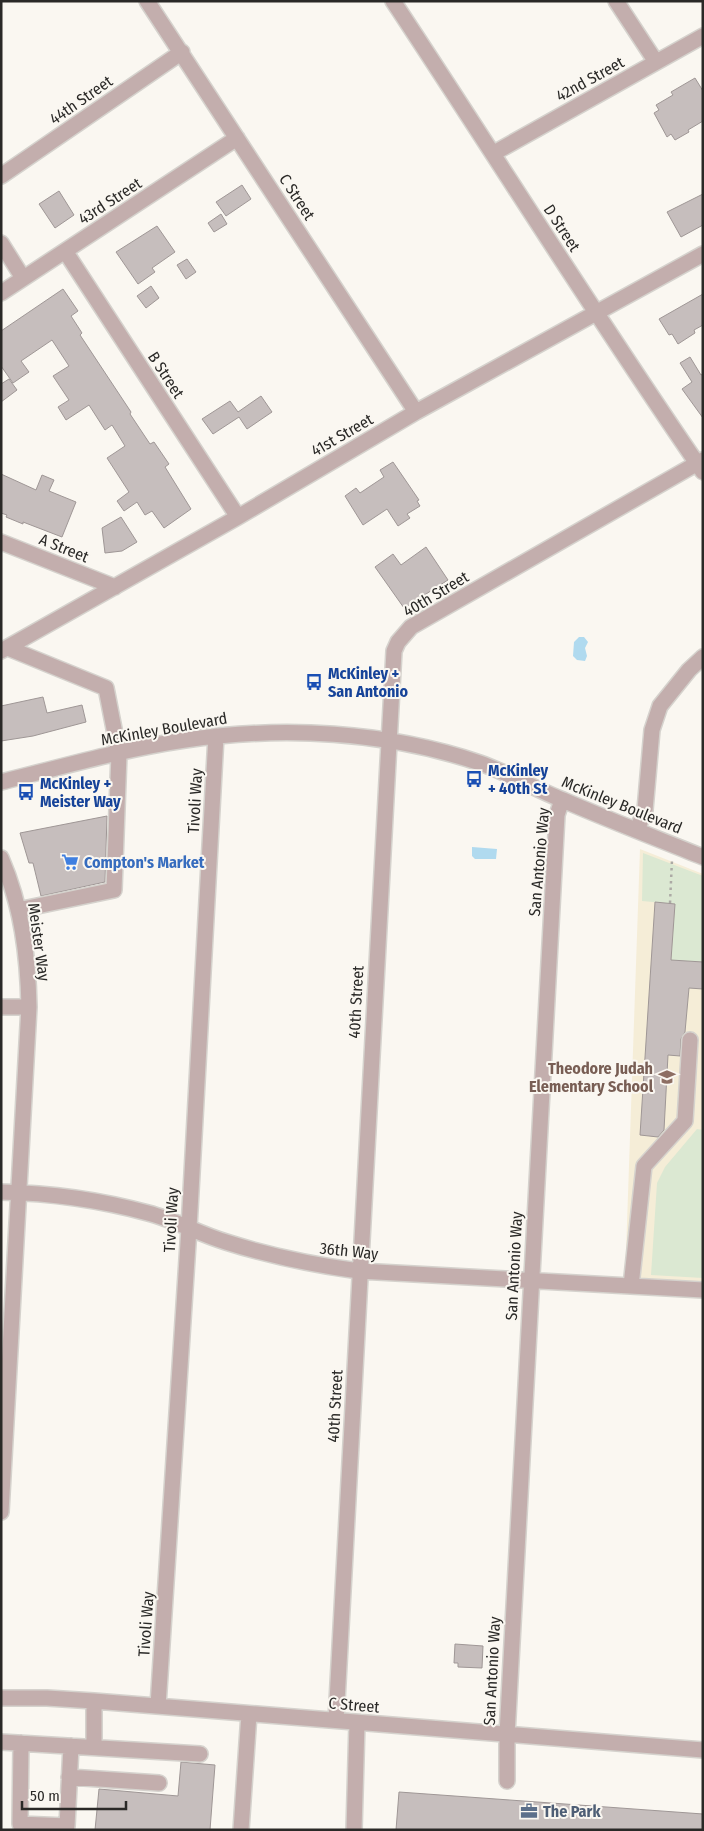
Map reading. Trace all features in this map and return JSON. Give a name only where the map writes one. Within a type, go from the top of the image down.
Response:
[{"type":"street","name":"C Street","points":[[147,1],[416,412]]},
{"type":"street","name":"D Street","points":[[393,1],[596,314],[701,465]]},
{"type":"street","points":[[616,1],[656,62]]},
{"type":"street","name":"42nd Street","points":[[494,154],[703,36]]},
{"type":"street","name":"44th Street","points":[[1,176],[182,52]]},
{"type":"street","name":"43rd Street","points":[[1,293],[237,138]]},
{"type":"street","points":[[1,243],[23,278]]},
{"type":"street","name":"B Street","points":[[65,252],[238,517]]},
{"type":"street","name":"41st Street","points":[[4,650],[238,517],[416,412],[703,254]]},
{"type":"street","name":"40th Street","points":[[336,1720],[392,661],[398,642],[411,627],[701,465]]},
{"type":"street","name":"A Street","points":[[1,542],[115,587]]},
{"type":"street","points":[[4,650],[106,688],[119,754],[114,890],[18,910]]},
{"type":"street","points":[[637,830],[645,810],[652,730],[660,706],[684,675],[703,657]]},
{"type":"street","name":"McKinley Boulevard","points":[[1,782],[183,740],[216,736],[301,732],[344,735],[388,740],[440,751],[481,764],[562,800],[703,857]]},
{"type":"street","name":"Tivoli Way","points":[[158,1706],[189,1228],[216,736]]},
{"type":"street","name":"San Antonio Way","points":[[507,1781],[507,1735],[556,825],[562,800]]},
{"type":"street","name":"Meister Way","points":[[1,858],[24,933],[29,1007],[19,1193],[5,1374],[1,1512]]},
{"type":"street","points":[[1,1007],[29,1007]]},
{"type":"street","points":[[631,1286],[644,1166],[685,1121],[690,1040]]},
{"type":"street","name":"36th Way","points":[[1,1192],[71,1198],[117,1206],[149,1214],[260,1253],[307,1264],[359,1271],[703,1290]]},
{"type":"street","name":"C Street","points":[[1,1698],[37,1697],[94,1701],[703,1750]]},
{"type":"street","points":[[94,1701],[94,1747]]},
{"type":"street","points":[[241,1830],[249,1714]]},
{"type":"street","points":[[354,1830],[357,1723]]},
{"type":"street","points":[[1,1742],[200,1754]]},
{"type":"street","points":[[21,1743],[20,1824],[67,1826],[71,1746]]},
{"type":"street","points":[[69,1778],[159,1783]]},
{"type":"path","points":[[670,903],[672,860]]},
{"type":"shaded area","name":"Theodore Judah Elementary School","points":[[640,849],[703,874],[703,1285],[625,1281]]},
{"type":"green space","points":[[643,853],[703,876],[703,962],[671,960],[675,904],[642,901]]},
{"type":"green space","points":[[697,1129],[703,1130],[703,1278],[651,1275],[657,1183],[665,1167]]},
{"type":"water","points":[[579,637],[584,637],[588,642],[585,648],[587,656],[585,661],[577,660],[573,656],[574,642]]},
{"type":"water","points":[[472,847],[497,849],[496,859],[475,859],[472,856]]},
{"type":"building","points":[[695,78],[703,91],[703,121],[675,140],[671,134],[667,137],[654,113],[659,110],[656,105],[673,95],[671,92]]},
{"type":"building","points":[[242,185],[251,199],[226,216],[216,202]]},
{"type":"building","points":[[59,191],[74,215],[55,228],[39,204]]},
{"type":"building","points":[[703,194],[703,225],[681,237],[667,212]]},
{"type":"building","points":[[221,214],[227,224],[214,232],[208,223]]},
{"type":"building","points":[[157,226],[175,252],[152,268],[155,272],[138,284],[116,252]]},
{"type":"building","points":[[187,259],[196,272],[186,279],[177,265]]},
{"type":"building","points":[[151,286],[159,298],[146,308],[137,296]]},
{"type":"building","points":[[63,289],[78,311],[71,316],[82,333],[80,335],[150,444],[154,442],[169,464],[165,467],[191,509],[164,528],[152,511],[145,515],[137,502],[124,511],[117,501],[129,492],[107,458],[125,446],[112,425],[105,430],[89,405],[66,420],[58,407],[69,400],[53,376],[69,366],[52,340],[21,361],[29,372],[13,383],[1,366],[1,331]]},
{"type":"building","points":[[703,294],[703,325],[694,330],[695,333],[678,344],[672,334],[669,335],[659,319]]},
{"type":"building","points":[[690,357],[701,375],[703,374],[703,418],[682,389],[692,382],[680,363]]},
{"type":"building","points":[[9,379],[17,390],[1,402],[1,384]]},
{"type":"building","points":[[261,396],[272,412],[247,429],[239,417],[213,434],[202,419],[230,401],[238,412]]},
{"type":"building","points":[[393,462],[419,500],[417,501],[420,506],[407,514],[410,518],[398,526],[387,509],[363,525],[345,496],[356,488],[360,493],[384,477],[380,470]]},
{"type":"building","points":[[1,474],[36,490],[42,475],[54,480],[49,491],[76,502],[62,537],[23,522],[23,524],[1,513]]},
{"type":"building","points":[[121,517],[137,542],[122,551],[105,553],[102,528]]},
{"type":"building","points":[[426,547],[448,580],[404,608],[375,567],[393,554],[401,565]]},
{"type":"building","points":[[43,697],[47,713],[82,705],[86,722],[33,736],[1,741],[1,706]]},
{"type":"building","points":[[107,816],[105,882],[41,896],[33,863],[29,863],[20,833]]},
{"type":"building","points":[[655,902],[675,904],[671,960],[703,962],[703,989],[689,988],[685,1032],[681,1039],[680,1056],[668,1055],[664,1130],[658,1137],[640,1135]]},
{"type":"building","points":[[455,1644],[483,1646],[482,1668],[458,1667],[458,1663],[454,1663]]},
{"type":"building","points":[[181,1762],[215,1765],[210,1830],[95,1830],[99,1789],[178,1796]]},
{"type":"building","name":"The Park","points":[[399,1792],[703,1814],[703,1830],[396,1830]]},
{"type":"place","name":"McKinley + San Antonio","points":[[314,682]]},
{"type":"place","name":"McKinley + 40th St","points":[[474,779]]},
{"type":"place","name":"McKinley + Meister Way","points":[[26,792]]},
{"type":"place","name":"Compton's Market","points":[[70,862]]},
{"type":"place","name":"Theodore Judah Elementary School","points":[[667,1077]]},
{"type":"place","name":"The Park","points":[[529,1811]]}]
